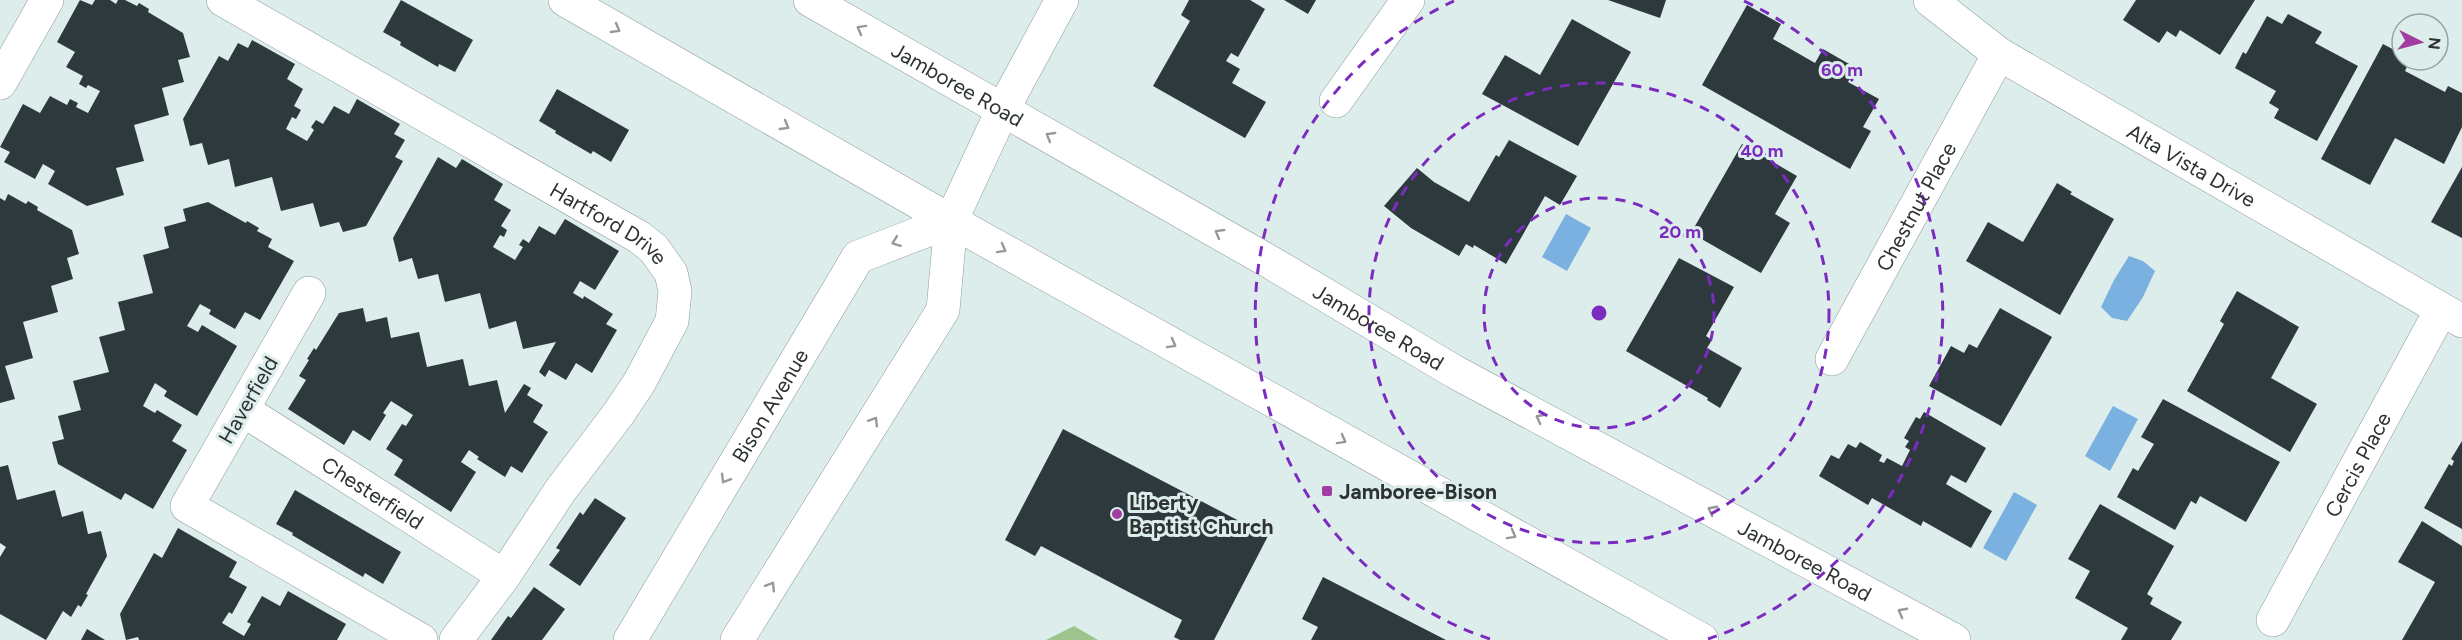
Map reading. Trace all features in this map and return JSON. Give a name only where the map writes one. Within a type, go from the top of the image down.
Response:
[{"type":"main road","points":[[0,83],[47,0]]},
{"type":"main road","name":"Hartford Drive","points":[[223,0],[639,237],[654,249],[671,273],[675,291],[672,321],[639,383],[560,491],[504,576],[456,640]]},
{"type":"main road","points":[[565,0],[951,221],[1702,640]]},
{"type":"main road","name":"Jamboree Road","points":[[810,0],[1003,109],[1455,372],[1954,640]]},
{"type":"main road","points":[[737,640],[943,310],[951,221],[1003,109],[1062,0]]},
{"type":"main road","points":[[1336,101],[1408,0]]},
{"type":"main road","name":"Alta Vista Drive","points":[[1930,0],[1999,54],[2451,316]]},
{"type":"main road","name":"Chestnut Place","points":[[1832,360],[1999,54]]},
{"type":"main road","name":"Bison Avenue","points":[[630,640],[858,257],[951,221]]},
{"type":"main road","name":"Haverfield","points":[[309,292],[187,506],[420,640]]},
{"type":"main road","name":"Cercis Place","points":[[2273,620],[2451,316]]},
{"type":"main road","name":"Chesterfield","points":[[243,410],[504,576]]},
{"type":"green space","points":[[1074,626],[1098,640],[1046,640]]},
{"type":"water","points":[[1566,214],[1591,228],[1567,271],[1542,257]]},
{"type":"water","points":[[2129,256],[2143,261],[2155,271],[2143,297],[2127,321],[2112,318],[2101,307]]},
{"type":"water","points":[[2113,406],[2138,419],[2110,471],[2085,456]]},
{"type":"water","points":[[2014,492],[2037,505],[2006,561],[1983,548]]},
{"type":"building","points":[[80,0],[92,5],[95,0],[110,0],[116,4],[118,0],[125,0],[137,6],[139,3],[149,9],[148,12],[183,33],[190,57],[178,60],[184,82],[162,88],[169,115],[134,125],[144,161],[116,168],[124,195],[87,206],[48,184],[55,171],[43,164],[35,179],[4,162],[10,152],[0,147],[23,104],[40,113],[50,96],[67,105],[70,99],[78,103],[76,107],[88,113],[100,91],[88,85],[86,88],[79,84],[83,76],[66,67],[75,52],[57,42]]},
{"type":"building","points":[[401,0],[473,40],[455,72],[439,64],[438,67],[400,45],[401,42],[383,32]]},
{"type":"building","points":[[1189,0],[1250,0],[1265,9],[1238,57],[1231,53],[1226,61],[1240,69],[1232,83],[1266,102],[1245,138],[1153,86],[1190,21],[1181,15]]},
{"type":"building","points":[[1284,0],[1316,0],[1308,14]]},
{"type":"building","points":[[1608,0],[1666,0],[1660,18]]},
{"type":"building","points":[[2136,0],[2255,0],[2220,55],[2180,30],[2176,37],[2167,31],[2159,43],[2123,20]]},
{"type":"building","points":[[1747,5],[1781,24],[1773,39],[1815,63],[1823,49],[1856,68],[1848,82],[1879,99],[1863,127],[1871,131],[1850,169],[1702,85]]},
{"type":"building","points":[[2288,14],[2322,32],[2315,43],[2358,66],[2317,141],[2274,118],[2279,109],[2269,103],[2276,91],[2235,68],[2243,52],[2246,54],[2267,16],[2282,24]]},
{"type":"building","points":[[1572,19],[1631,52],[1578,146],[1482,94],[1505,55],[1540,75]]},
{"type":"building","points":[[252,40],[295,64],[287,79],[303,89],[294,106],[301,110],[296,119],[292,117],[286,129],[307,141],[314,130],[311,127],[316,120],[323,124],[334,106],[349,114],[357,99],[400,124],[394,134],[405,140],[395,157],[403,161],[366,226],[343,232],[339,222],[320,227],[313,203],[281,211],[272,177],[235,187],[229,159],[208,165],[202,143],[190,146],[183,119],[219,56],[228,61],[238,43],[248,48]]},
{"type":"building","points":[[2383,44],[2390,48],[2390,72],[2407,72],[2445,92],[2448,86],[2462,93],[2462,127],[2444,164],[2395,138],[2370,185],[2321,159]]},
{"type":"building","points":[[557,89],[629,130],[611,162],[593,151],[591,154],[539,121]]},
{"type":"building","points":[[1509,140],[1577,176],[1560,205],[1545,196],[1506,264],[1474,245],[1473,248],[1466,244],[1459,256],[1411,228],[1384,206],[1417,168],[1434,182],[1469,202],[1496,155],[1499,157]]},
{"type":"building","points":[[1742,144],[1797,176],[1775,214],[1790,223],[1761,273],[1691,233]]},
{"type":"building","points":[[438,157],[456,168],[462,159],[503,184],[494,200],[511,210],[501,226],[507,230],[504,237],[500,235],[493,247],[515,260],[523,247],[519,245],[523,239],[529,243],[539,226],[555,235],[565,219],[619,251],[595,290],[580,281],[573,293],[583,299],[584,296],[613,314],[606,324],[617,330],[592,373],[576,363],[566,380],[549,370],[545,377],[539,372],[556,342],[523,349],[516,321],[489,329],[480,293],[445,302],[438,274],[418,279],[412,258],[399,262],[393,238]]},
{"type":"building","points":[[2462,167],[2462,238],[2431,222]]},
{"type":"building","points":[[2057,183],[2072,192],[2070,194],[2114,219],[2060,315],[1966,261],[1988,222],[2023,242]]},
{"type":"building","points":[[8,194],[26,204],[28,201],[38,207],[37,210],[72,230],[79,254],[67,258],[73,279],[51,286],[58,312],[23,322],[33,358],[5,366],[15,399],[0,403],[0,198],[5,201]]},
{"type":"building","points":[[208,202],[259,228],[257,231],[272,239],[268,247],[294,261],[260,320],[245,312],[235,329],[209,314],[211,310],[200,304],[187,326],[198,332],[202,325],[237,346],[197,416],[164,396],[167,391],[155,383],[143,406],[155,413],[157,410],[182,425],[172,441],[187,450],[153,509],[125,493],[121,500],[58,464],[52,442],[64,439],[58,416],[81,410],[73,381],[109,372],[99,337],[125,330],[118,302],[153,293],[143,255],[169,248],[164,227],[186,221],[183,209]]},
{"type":"building","points":[[1679,258],[1734,287],[1706,336],[1712,340],[1707,348],[1742,368],[1720,408],[1707,400],[1708,398],[1626,351]]},
{"type":"building","points":[[2237,291],[2299,327],[2271,378],[2317,404],[2290,452],[2187,391],[2224,324],[2220,321]]},
{"type":"building","points":[[363,308],[366,322],[387,317],[391,338],[419,332],[427,367],[463,359],[469,386],[497,380],[505,413],[524,384],[531,388],[527,395],[543,405],[533,422],[548,432],[522,473],[511,466],[505,477],[477,459],[479,457],[469,450],[461,462],[476,472],[451,512],[394,475],[403,460],[386,449],[402,424],[406,426],[413,415],[391,401],[383,413],[386,415],[370,441],[353,430],[344,445],[288,409],[306,380],[299,376],[309,360],[307,359],[314,348],[316,350],[339,313]]},
{"type":"building","points":[[2000,308],[2052,337],[2001,426],[1929,386],[1951,346],[1964,353],[1969,344],[1977,348]]},
{"type":"building","points":[[2163,399],[2280,462],[2246,522],[2200,496],[2196,504],[2191,501],[2175,530],[2117,497],[2133,468],[2138,471],[2154,444],[2141,437]]},
{"type":"building","points":[[1924,412],[1986,448],[1966,483],[1951,475],[1946,484],[1992,511],[1971,548],[1923,521],[1921,526],[1872,498],[1868,505],[1819,476],[1831,455],[1839,459],[1848,444],[1856,448],[1860,442],[1882,455],[1879,461],[1884,463],[1887,458],[1902,466],[1910,450],[1905,447],[1909,441],[1904,438],[1916,417],[1920,419]]},
{"type":"building","points":[[1063,429],[1268,536],[1214,640],[1180,640],[1174,637],[1182,620],[1041,546],[1035,556],[1005,540]]},
{"type":"building","points":[[2462,441],[2462,529],[2424,508],[2449,464],[2452,466],[2454,461],[2451,459]]},
{"type":"building","points":[[8,465],[17,500],[55,490],[62,517],[83,511],[88,534],[101,531],[107,556],[81,607],[78,605],[71,617],[63,611],[46,640],[0,614],[0,557],[6,547],[0,543],[0,467]]},
{"type":"building","points":[[295,490],[401,552],[383,584],[365,573],[363,577],[276,524]]},
{"type":"building","points":[[595,498],[626,518],[580,586],[549,565],[560,550],[556,548],[580,512],[583,515]]},
{"type":"building","points":[[2100,504],[2174,546],[2147,594],[2153,598],[2150,604],[2182,622],[2171,640],[2121,640],[2128,628],[2075,598],[2090,571],[2068,559]]},
{"type":"building","points":[[2422,521],[2462,546],[2462,640],[2402,640],[2435,582],[2398,562]]},
{"type":"building","points":[[178,528],[237,562],[229,577],[247,587],[232,614],[229,612],[222,623],[244,636],[251,624],[247,622],[262,596],[280,606],[288,591],[346,624],[337,640],[139,640],[138,637],[126,640],[120,614],[154,553],[162,558]]},
{"type":"building","points":[[1323,577],[1446,640],[1311,640],[1318,627],[1302,619]]},
{"type":"building","points":[[534,587],[565,609],[542,640],[491,640],[508,616],[511,618]]},
{"type":"building","points":[[87,629],[105,640],[81,640]]},
{"type":"place","name":"Jamboree-Bison","points":[[1327,491]]},
{"type":"place","name":"Liberty Baptist Church","points":[[1117,514]]}]
